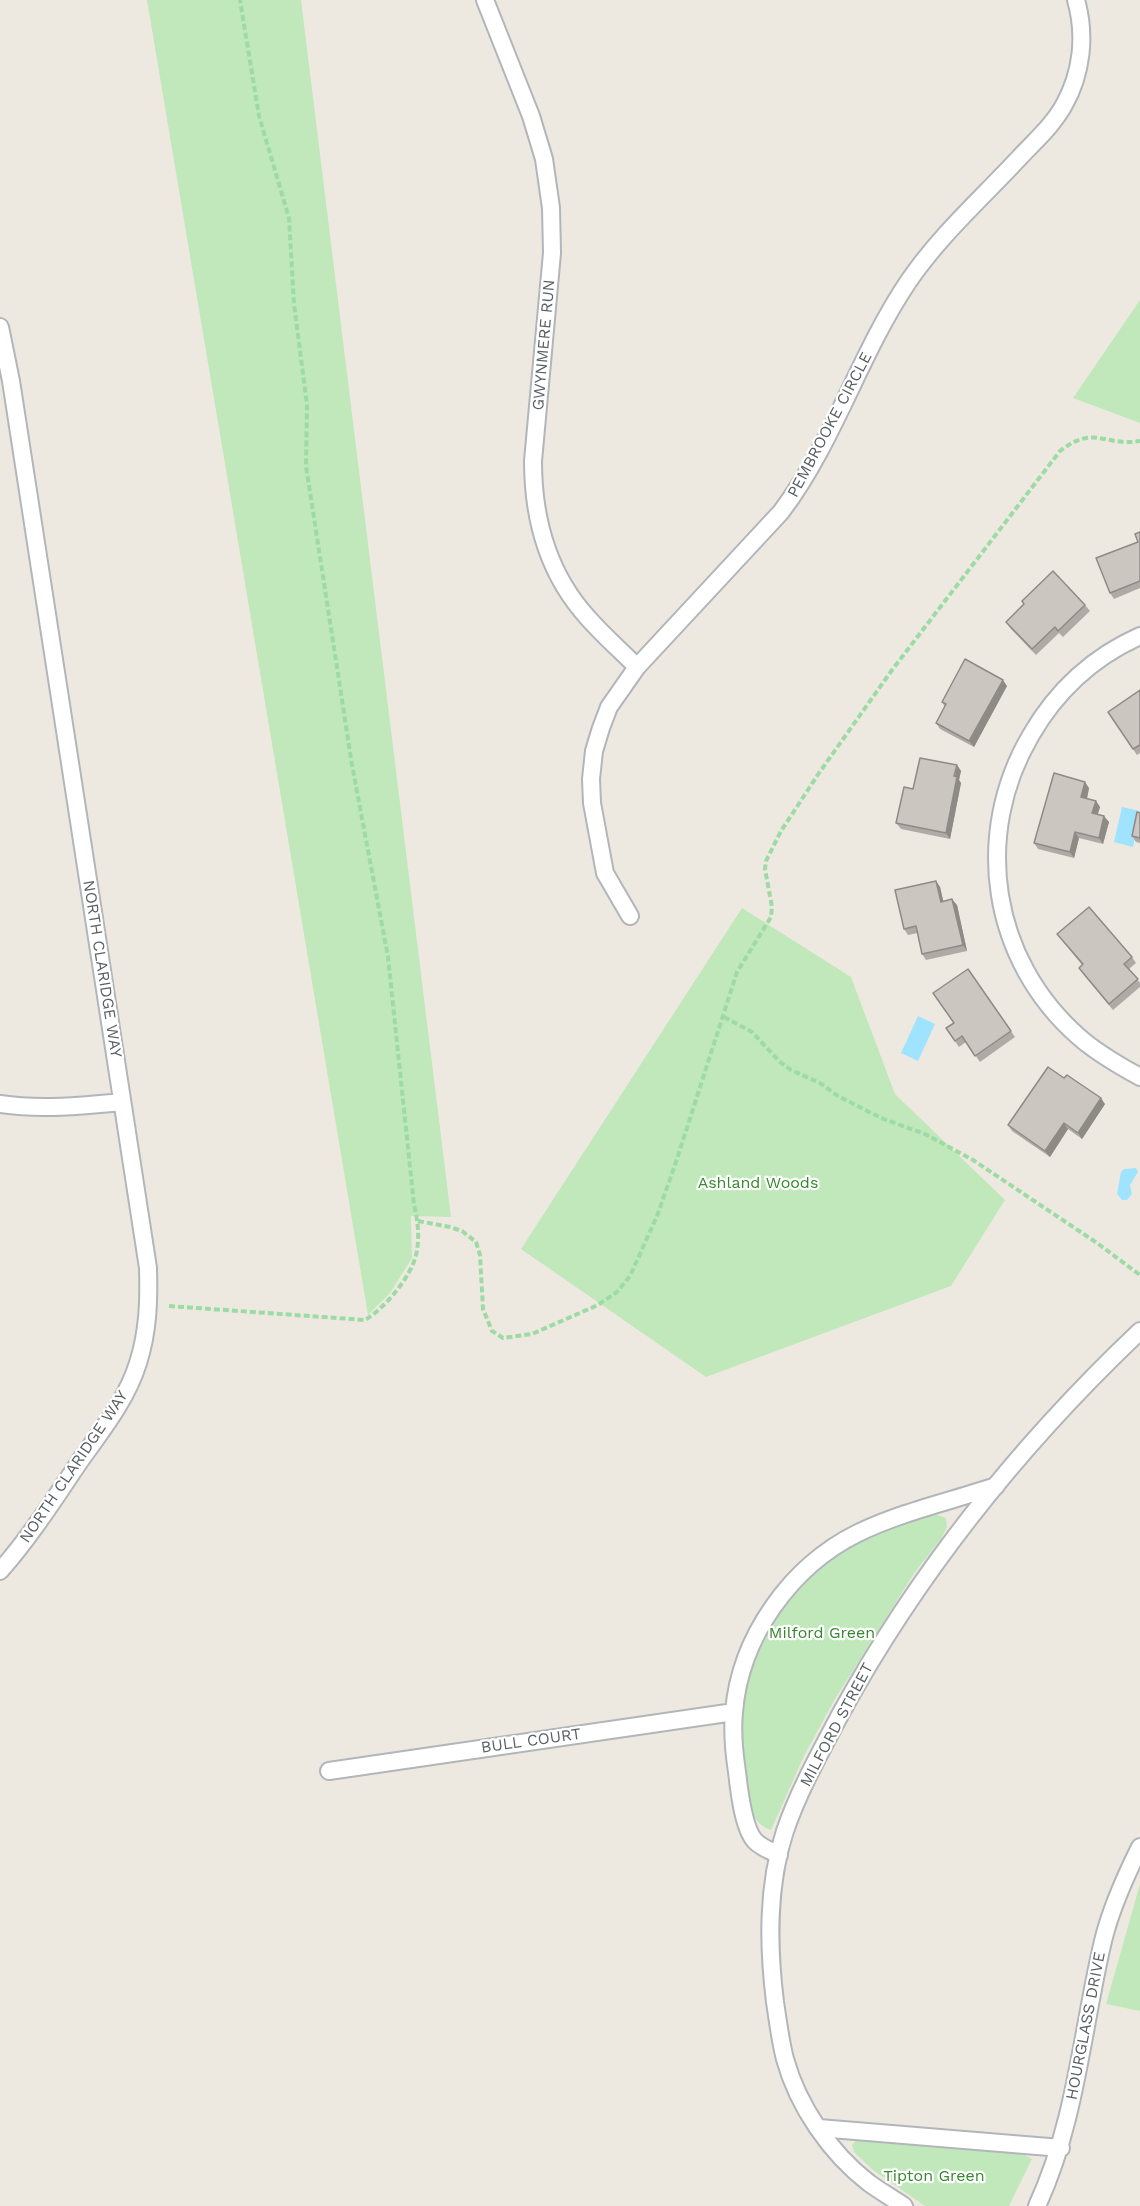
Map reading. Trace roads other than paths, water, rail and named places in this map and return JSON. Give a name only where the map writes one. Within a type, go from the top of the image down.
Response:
[{"type":"street","name":"GWYNMERE RUN","points":[[485,0],[531,116],[544,159],[551,208],[552,253],[533,461],[537,520],[552,564],[570,595],[587,618],[636,667]]},
{"type":"street","name":"PEMBROOKE CIRCLE","points":[[630,916],[605,873],[592,803],[591,779],[594,751],[609,707],[636,667],[788,503],[810,469],[879,331],[909,280],[929,255],[1056,118],[1072,89],[1081,53],[1081,17],[1076,0]]},
{"type":"street","name":"NORTH CLARIDGE WAY","points":[[0,327],[11,381],[148,1268],[148,1318],[145,1338],[130,1384],[120,1404],[46,1511],[0,1572]]},
{"type":"street","points":[[1140,636],[1096,660],[1071,682],[1044,713],[1025,745],[1007,785],[996,847],[1003,913],[1010,938],[1027,973],[1054,1010],[1079,1037],[1097,1052],[1140,1077]]},
{"type":"street","points":[[0,1104],[34,1107],[86,1106],[122,1102]]},
{"type":"street","name":"MILFORD STREET","points":[[904,2206],[869,2182],[844,2160],[819,2128],[792,2080],[780,2036],[771,1969],[770,1934],[774,1883],[785,1832],[817,1758],[854,1690],[925,1579],[996,1486],[1047,1426],[1140,1331]]},
{"type":"street","points":[[779,1855],[756,1842],[745,1817],[735,1753],[734,1712],[744,1663],[761,1626],[780,1597],[816,1560],[849,1538],[879,1524],[996,1486]]},
{"type":"street","name":"BULL COURT","points":[[329,1771],[734,1712]]},
{"type":"street","name":"HOURGLASS DRIVE","points":[[1037,2206],[1061,2148],[1103,1940],[1114,1903],[1140,1847]]},
{"type":"street","points":[[819,2128],[1061,2148]]},
{"type":"water","points":[[1122,807],[1140,811],[1133,847],[1114,842]]},
{"type":"water","points":[[918,1016],[935,1024],[918,1061],[901,1053]]},
{"type":"water","points":[[1136,1168],[1138,1172],[1130,1185],[1132,1194],[1127,1200],[1122,1200],[1117,1194],[1121,1172],[1124,1169]]},
{"type":"park label","name":"Ashland Woods","points":[[758,1183]]},
{"type":"park label","name":"Milford Green","points":[[822,1633]]},
{"type":"park label","name":"Tipton Green","points":[[934,2176]]}]
